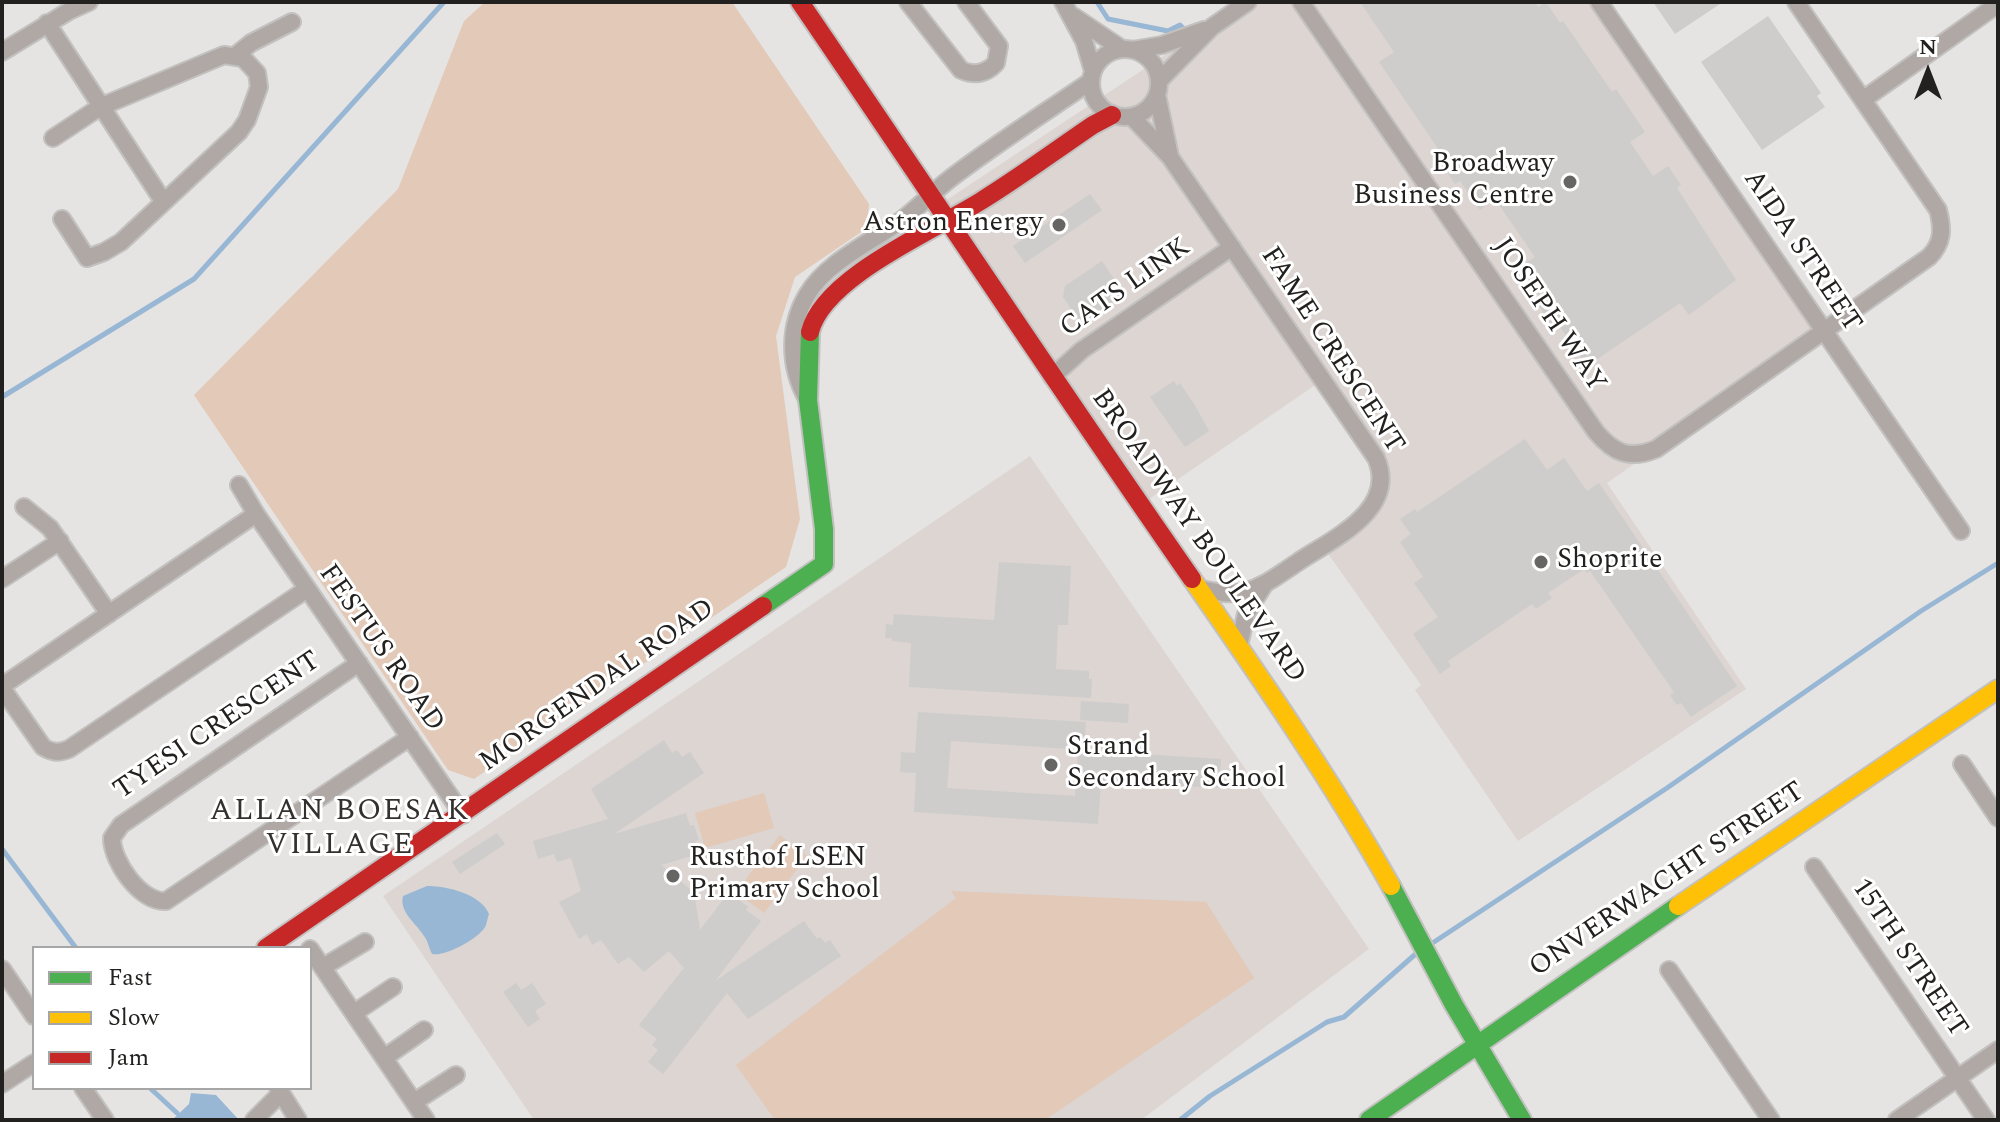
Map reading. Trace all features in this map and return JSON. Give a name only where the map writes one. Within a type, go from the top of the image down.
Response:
[{"type":"street","points":[[2,52],[47,23],[89,2]]},
{"type":"street","name":"BROADWAY BOULEVARD","points":[[800,2],[1345,804],[1477,1045],[1522,1120]]},
{"type":"street","points":[[908,2],[961,70],[974,74],[996,63],[999,46],[966,2]]},
{"type":"street","points":[[1067,8],[1084,41],[1096,101],[1112,115],[1132,117],[1147,109],[1158,88],[1212,27],[1248,2]]},
{"type":"street","name":"JOSEPH WAY","points":[[1301,2],[1596,432],[1619,453],[1643,454],[1656,449],[1929,257],[1940,241],[1942,230],[1938,210],[1796,2]]},
{"type":"street","name":"AIDA STREET","points":[[1599,2],[1961,531]]},
{"type":"street","points":[[1864,99],[1998,4]]},
{"type":"street","points":[[1067,8],[1127,50],[1141,53],[1154,65],[1158,88]]},
{"type":"street","points":[[236,55],[251,43],[292,22]]},
{"type":"street","points":[[47,23],[163,201]]},
{"type":"street","points":[[1092,76],[1103,58],[1127,50],[1162,45],[1212,27]]},
{"type":"street","points":[[53,138],[100,107],[224,55],[236,55],[249,62],[259,80],[257,97],[239,132],[121,242],[87,258],[62,219]]},
{"type":"street","name":"MORGENDAL ROAD","points":[[808,400],[799,384],[792,346],[799,311],[808,292],[830,270],[1092,76]]},
{"type":"street","name":"FAME CRESCENT","points":[[1158,88],[1170,157]]},
{"type":"street","name":"MORGENDAL ROAD","points":[[269,946],[824,564],[824,529],[808,400],[807,347],[814,319],[836,292],[883,259],[980,202],[1112,115]]},
{"type":"street","name":"FAME CRESCENT","points":[[1132,117],[1170,157],[1372,453],[1381,475],[1376,497],[1364,516],[1264,585],[1237,593],[1201,589]]},
{"type":"street","name":"CATS LINK","points":[[1052,377],[1082,350],[1232,247]]},
{"type":"street","name":"FESTUS ROAD","points":[[239,485],[463,815]]},
{"type":"street","points":[[24,507],[60,541],[109,614]]},
{"type":"street","points":[[256,514],[2,687],[43,747],[60,753],[307,589]]},
{"type":"street","points":[[2,579],[60,541]]},
{"type":"street","name":"FAME CRESCENT","points":[[1239,646],[1246,614],[1264,585]]},
{"type":"street","name":"TYESI CRESCENT","points":[[359,663],[121,825],[112,838],[115,856],[141,893],[157,902],[166,901],[410,737]]},
{"type":"street","name":"ONVERWACHT STREET","points":[[1369,1120],[1998,689]]},
{"type":"street","points":[[1962,764],[1998,818]]},
{"type":"street","name":"15TH STREET","points":[[1814,867],[1986,1120]]},
{"type":"street","points":[[295,928],[308,946]]},
{"type":"street","points":[[323,967],[365,942]]},
{"type":"street","points":[[312,952],[426,1120]]},
{"type":"street","points":[[2,969],[32,1013]]},
{"type":"street","points":[[1669,970],[1771,1120]]},
{"type":"street","points":[[354,1013],[393,987]]},
{"type":"street","points":[[384,1058],[424,1030]]},
{"type":"street","points":[[1897,1120],[1998,1050]]},
{"type":"street","points":[[2,1084],[32,1064]]},
{"type":"street","points":[[414,1102],[456,1075]]},
{"type":"street","points":[[84,1090],[105,1120]]},
{"type":"street","points":[[254,1120],[279,1091],[298,1120]]},
{"type":"shaded area","points":[[485,2],[732,2],[869,204],[867,228],[795,277],[776,336],[800,519],[786,567],[474,779],[448,770],[194,395],[398,189],[464,21]]},
{"type":"shaded area","points":[[1245,2],[1598,2],[1823,331],[1607,483],[1746,689],[1518,841],[1415,690],[1421,685],[1324,548],[1355,524],[1381,475],[1321,381],[1142,504],[939,205]]},
{"type":"shaded area","name":"Strand Secondary School","points":[[1030,456],[1369,949],[1141,1120],[534,1120],[383,896]]},
{"type":"shaded area","points":[[764,793],[774,828],[705,848],[695,813]]},
{"type":"shaded area","points":[[780,835],[807,856],[764,913],[736,892]]},
{"type":"shaded area","points":[[951,891],[1206,902],[1254,978],[1045,1120],[775,1120],[736,1065],[956,898]]},
{"type":"water","points":[[427,886],[453,890],[479,901],[489,914],[485,927],[461,946],[445,953],[432,954],[402,902],[403,896]]},
{"type":"water","points":[[191,1093],[216,1095],[239,1120],[172,1120],[189,1104]]},
{"type":"building","name":"Broadway Business Centre","points":[[1360,2],[1534,2],[1538,7],[1546,2],[1560,23],[1563,21],[1612,92],[1616,89],[1645,132],[1630,142],[1653,176],[1668,166],[1681,185],[1677,188],[1736,280],[1689,315],[1680,303],[1587,366],[1560,327],[1555,330],[1535,300],[1540,296],[1520,267],[1535,257],[1495,199],[1480,210],[1460,181],[1455,184],[1434,153],[1439,150],[1379,62],[1394,52]]},
{"type":"building","points":[[1653,2],[1723,2],[1675,34]]},
{"type":"building","points":[[1768,16],[1821,93],[1817,96],[1825,107],[1762,150],[1701,62]]},
{"type":"building","points":[[1090,194],[1102,210],[1025,263],[1013,246]]},
{"type":"building","points":[[1102,261],[1124,294],[1081,323],[1063,297],[1065,286]]},
{"type":"building","points":[[1174,381],[1177,386],[1180,383],[1209,431],[1185,447],[1150,397]]},
{"type":"building","points":[[1525,439],[1547,470],[1564,458],[1587,491],[1599,483],[1737,686],[1691,717],[1681,703],[1677,705],[1670,695],[1674,692],[1590,571],[1587,573],[1584,569],[1548,593],[1552,598],[1536,609],[1532,604],[1448,661],[1451,666],[1440,674],[1413,634],[1438,617],[1414,583],[1423,577],[1400,542],[1411,534],[1400,519],[1415,509],[1417,512]]},
{"type":"building","points":[[999,562],[1071,566],[1068,625],[1058,625],[1056,669],[1089,671],[1089,679],[1092,679],[1091,698],[909,687],[911,643],[885,638],[886,624],[893,625],[894,614],[994,620]]},
{"type":"building","points":[[1081,701],[1129,704],[1128,723],[1080,720]]},
{"type":"building","points":[[918,712],[1086,722],[1084,750],[951,741],[947,788],[1075,796],[1078,750],[1221,759],[1219,788],[1101,781],[1098,824],[914,812],[916,773],[900,772],[901,752],[915,753]]},
{"type":"building","points":[[664,740],[672,753],[677,750],[682,757],[690,752],[704,773],[614,834],[686,813],[699,840],[695,841],[698,854],[661,865],[691,890],[700,930],[729,892],[761,921],[715,981],[804,921],[817,939],[820,937],[825,943],[830,940],[841,956],[748,1019],[727,993],[663,1074],[648,1062],[658,1050],[652,1045],[657,1039],[639,1025],[684,968],[669,951],[644,972],[629,957],[618,964],[601,940],[592,945],[587,934],[579,939],[559,902],[581,891],[571,858],[557,862],[554,854],[538,859],[533,841],[608,819],[591,789]]},
{"type":"building","points":[[497,833],[505,844],[460,874],[452,862]]},
{"type":"building","points":[[516,983],[521,990],[532,983],[546,1004],[535,1011],[540,1019],[528,1027],[503,992]]},
{"type":"waterway","points":[[2,397],[194,279],[444,2]]},
{"type":"waterway","points":[[1097,2],[1108,19],[1168,31],[1180,25],[1184,29]]},
{"type":"waterway","points":[[1428,946],[1667,788],[1921,611],[1998,563]]},
{"type":"waterway","points":[[2,849],[75,946]]},
{"type":"waterway","points":[[1180,1120],[1210,1096],[1327,1022],[1344,1017],[1419,951]]},
{"type":"waterway","points":[[152,1090],[177,1113]]},
{"type":"traffic: fast","points":[[763,606],[824,564],[824,529],[808,400],[810,332]]},
{"type":"traffic: fast","points":[[1391,886],[1454,1005],[1522,1120]]},
{"type":"traffic: fast","points":[[1369,1120],[1678,906]]},
{"type":"traffic: slow","points":[[1192,579],[1320,768],[1391,886]]},
{"type":"traffic: slow","points":[[1678,906],[1998,689]]},
{"type":"traffic: jam","points":[[800,2],[1192,579]]},
{"type":"traffic: jam","points":[[810,332],[819,312],[836,292],[858,274],[981,201],[1112,115]]},
{"type":"traffic: jam","points":[[269,946],[763,606]]},
{"type":"place","name":"Broadway Business Centre","points":[[1570,182]]},
{"type":"place","name":"Astron Energy","points":[[1059,225]]},
{"type":"place","name":"Shoprite","points":[[1541,562]]},
{"type":"place","name":"Strand Secondary School","points":[[1051,765]]},
{"type":"place","name":"Rusthof LSEN Primary School","points":[[673,876]]},
{"type":"district","name":"ALLAN BOESAK VILLAGE","points":[[340,830]]}]
